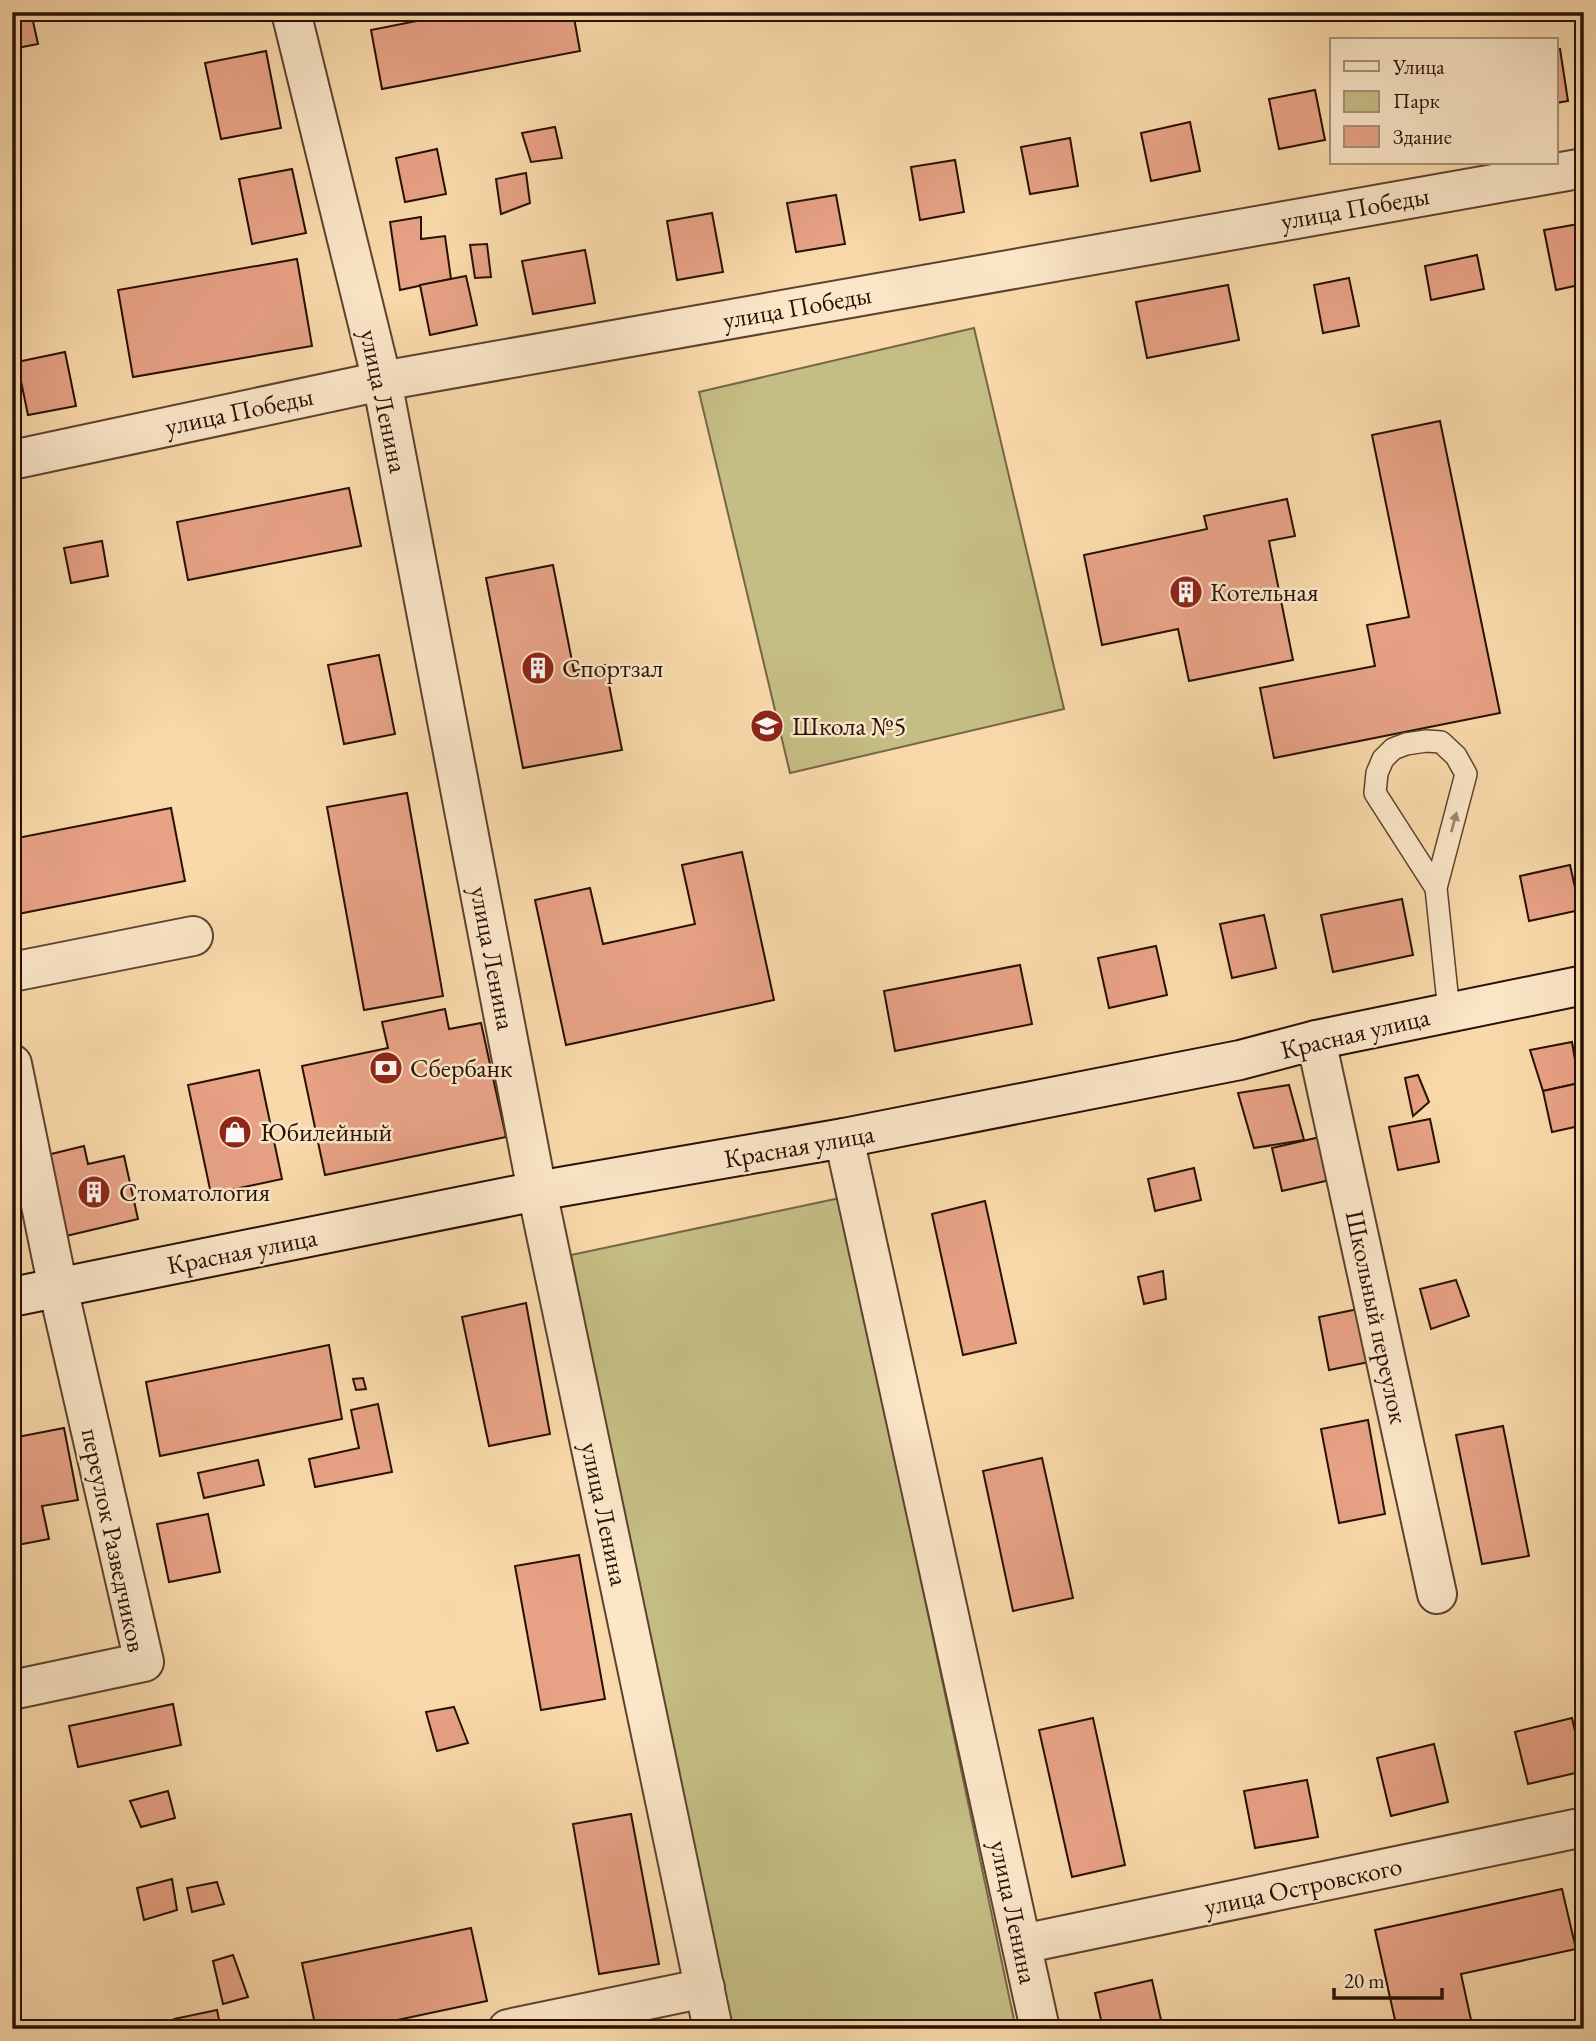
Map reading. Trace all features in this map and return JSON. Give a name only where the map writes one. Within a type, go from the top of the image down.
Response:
[{"type":"street","name":"улица Ленина","points":[[291,12],[382,381],[537,1191],[713,2029]]},
{"type":"street","name":"улица Победы","points":[[12,460],[382,381],[1584,168]]},
{"type":"street","points":[[12,972],[193,936]]},
{"type":"street","name":"Красная улица","points":[[12,1297],[537,1191],[844,1139],[1240,1060],[1316,1040],[1584,985]]},
{"type":"street","name":"Школьный переулок","points":[[1316,1040],[1437,1594]]},
{"type":"street","points":[[12,1064],[58,1288]]},
{"type":"street","name":"улица Ленина","points":[[844,1139],[1040,2029]]},
{"type":"street","name":"переулок Разведчиков","points":[[12,1690],[144,1662],[58,1288]]},
{"type":"street","name":"улица Островского","points":[[1022,1944],[1584,1827]]},
{"type":"street","points":[[508,2029],[705,1988]]},
{"type":"lane","points":[[1436,888],[1375,793],[1377,773],[1383,759],[1393,749],[1426,741],[1441,742],[1456,756],[1466,774],[1436,888],[1450,1012]]},
{"type":"green space","points":[[974,328],[1064,709],[790,773],[699,392]]},
{"type":"green space","points":[[840,1198],[1016,2029],[723,2029],[571,1255]]},
{"type":"building","points":[[12,12],[31,12],[38,44],[12,49]]},
{"type":"building","points":[[462,12],[573,12],[580,51],[382,89],[371,30]]},
{"type":"building","points":[[1558,50],[1568,101],[1558,103]]},
{"type":"building","points":[[266,51],[281,128],[221,139],[205,63]]},
{"type":"building","points":[[1315,90],[1325,140],[1279,149],[1269,99]]},
{"type":"building","points":[[1190,122],[1200,171],[1151,181],[1141,133]]},
{"type":"building","points":[[555,127],[562,158],[531,162],[522,133]]},
{"type":"building","points":[[1070,138],[1078,186],[1030,194],[1021,147]]},
{"type":"building","points":[[437,149],[446,194],[405,202],[396,158]]},
{"type":"building","points":[[955,160],[964,212],[920,220],[911,167]]},
{"type":"building","points":[[292,169],[306,233],[252,244],[239,179]]},
{"type":"building","points":[[526,173],[530,203],[501,214],[496,179]]},
{"type":"building","points":[[836,195],[845,244],[796,252],[787,203]]},
{"type":"building","points":[[712,213],[723,272],[677,280],[667,221]]},
{"type":"building","points":[[421,217],[421,239],[445,236],[451,279],[400,290],[390,222]]},
{"type":"building","points":[[1584,223],[1584,284],[1556,290],[1544,230]]},
{"type":"building","points":[[487,244],[491,277],[475,278],[470,245]]},
{"type":"building","points":[[585,250],[595,303],[533,314],[522,261]]},
{"type":"building","points":[[1477,255],[1484,289],[1431,300],[1425,266]]},
{"type":"building","points":[[297,259],[312,346],[133,377],[118,290]]},
{"type":"building","points":[[466,276],[477,325],[430,335],[420,285]]},
{"type":"building","points":[[1349,278],[1359,326],[1323,333],[1314,285]]},
{"type":"building","points":[[1228,285],[1239,340],[1147,358],[1136,302]]},
{"type":"building","points":[[65,352],[76,406],[28,415],[17,362]]},
{"type":"building","points":[[1440,421],[1500,713],[1274,758],[1260,688],[1375,666],[1367,625],[1409,617],[1372,435]]},
{"type":"building","points":[[349,488],[361,546],[188,580],[177,522]]},
{"type":"building","name":"Котельная","points":[[1287,499],[1295,536],[1269,541],[1293,660],[1189,681],[1178,629],[1102,645],[1084,555],[1207,529],[1204,516]]},
{"type":"building","points":[[102,541],[108,576],[71,583],[64,548]]},
{"type":"building","name":"Спортзал","points":[[553,565],[574,671],[605,665],[622,750],[523,768],[486,578]]},
{"type":"building","points":[[379,655],[395,734],[344,744],[328,665]]},
{"type":"building","points":[[407,793],[443,996],[364,1010],[327,807]]},
{"type":"building","points":[[171,808],[185,881],[13,915],[12,839]]},
{"type":"building","points":[[742,852],[774,1000],[566,1045],[535,900],[590,888],[603,944],[695,924],[682,865]]},
{"type":"building","points":[[1570,865],[1580,910],[1529,921],[1520,876]]},
{"type":"building","points":[[1402,899],[1413,955],[1333,972],[1321,915]]},
{"type":"building","points":[[1264,915],[1276,968],[1232,978],[1220,924]]},
{"type":"building","points":[[1156,946],[1167,995],[1109,1008],[1098,958]]},
{"type":"building","points":[[1020,965],[1032,1024],[895,1051],[884,991]]},
{"type":"building","points":[[445,1009],[449,1029],[481,1023],[506,1137],[325,1175],[302,1066],[388,1048],[382,1022]]},
{"type":"building","points":[[1572,1042],[1579,1083],[1543,1091],[1530,1050]]},
{"type":"building","name":"Юбилейный","points":[[259,1070],[282,1179],[211,1194],[188,1085]]},
{"type":"building","points":[[1418,1075],[1429,1102],[1413,1116],[1405,1078]]},
{"type":"building","points":[[1584,1082],[1584,1125],[1552,1132],[1543,1091]]},
{"type":"building","points":[[1289,1085],[1304,1140],[1254,1148],[1238,1093]]},
{"type":"building","points":[[1430,1119],[1439,1162],[1398,1170],[1389,1127]]},
{"type":"building","points":[[1320,1137],[1330,1180],[1282,1191],[1272,1148]]},
{"type":"building","name":"Стоматология","points":[[84,1146],[88,1164],[124,1156],[138,1219],[66,1236],[47,1155]]},
{"type":"building","points":[[12,1148],[26,1208],[12,1211]]},
{"type":"building","points":[[1194,1168],[1201,1200],[1155,1211],[1148,1179]]},
{"type":"building","points":[[985,1201],[1016,1343],[963,1355],[932,1214]]},
{"type":"building","points":[[1163,1271],[1166,1299],[1144,1304],[1138,1277]]},
{"type":"building","points":[[1456,1280],[1469,1316],[1431,1329],[1420,1289]]},
{"type":"building","points":[[526,1303],[550,1434],[489,1446],[462,1317]]},
{"type":"building","points":[[1368,1307],[1379,1360],[1329,1370],[1319,1317]]},
{"type":"building","points":[[329,1345],[342,1419],[160,1456],[146,1382]]},
{"type":"building","points":[[363,1378],[366,1389],[356,1390],[353,1379]]},
{"type":"building","points":[[378,1404],[392,1472],[315,1487],[309,1459],[359,1448],[351,1410]]},
{"type":"building","points":[[1368,1420],[1385,1514],[1339,1523],[1321,1429]]},
{"type":"building","points":[[1503,1426],[1529,1556],[1482,1564],[1456,1435]]},
{"type":"building","points":[[64,1428],[78,1500],[42,1506],[49,1539],[12,1546],[12,1438]]},
{"type":"building","points":[[1042,1458],[1073,1598],[1013,1611],[983,1471]]},
{"type":"building","points":[[258,1460],[264,1485],[204,1498],[198,1473]]},
{"type":"building","points":[[208,1514],[220,1572],[169,1582],[157,1524]]},
{"type":"building","points":[[579,1555],[605,1699],[541,1710],[515,1566]]},
{"type":"building","points":[[173,1704],[181,1745],[78,1767],[69,1726]]},
{"type":"building","points":[[454,1707],[468,1743],[437,1751],[426,1712]]},
{"type":"building","points":[[1093,1718],[1125,1865],[1072,1877],[1039,1730]]},
{"type":"building","points":[[1572,1718],[1584,1771],[1528,1784],[1515,1732]]},
{"type":"building","points":[[1434,1744],[1448,1802],[1391,1816],[1377,1758]]},
{"type":"building","points":[[12,1756],[19,1785],[12,1786]]},
{"type":"building","points":[[1307,1780],[1318,1837],[1255,1848],[1244,1791]]},
{"type":"building","points":[[168,1791],[175,1818],[141,1827],[130,1801]]},
{"type":"building","points":[[631,1814],[659,1964],[599,1974],[573,1824]]},
{"type":"building","points":[[172,1879],[177,1910],[144,1920],[137,1888]]},
{"type":"building","points":[[217,1882],[224,1904],[192,1912],[187,1888]]},
{"type":"building","points":[[1562,1889],[1576,1949],[1461,1974],[1473,2029],[1397,2029],[1375,1930]]},
{"type":"building","points":[[471,1928],[487,2001],[355,2029],[316,2029],[302,1963]]},
{"type":"building","points":[[233,1955],[248,1997],[223,2004],[213,1961]]},
{"type":"building","points":[[1152,1980],[1163,2029],[1103,2029],[1095,1993]]},
{"type":"building","points":[[217,2010],[221,2029],[176,2029],[174,2019]]},
{"type":"place","name":"Котельная","points":[[1186,592]]},
{"type":"place","name":"Спортзал","points":[[538,668]]},
{"type":"place","name":"Школа №5","points":[[767,726]]},
{"type":"place","name":"Сбербанк","points":[[386,1068]]},
{"type":"place","name":"Юбилейный","points":[[235,1132]]},
{"type":"place","name":"Стоматология","points":[[94,1192]]}]
